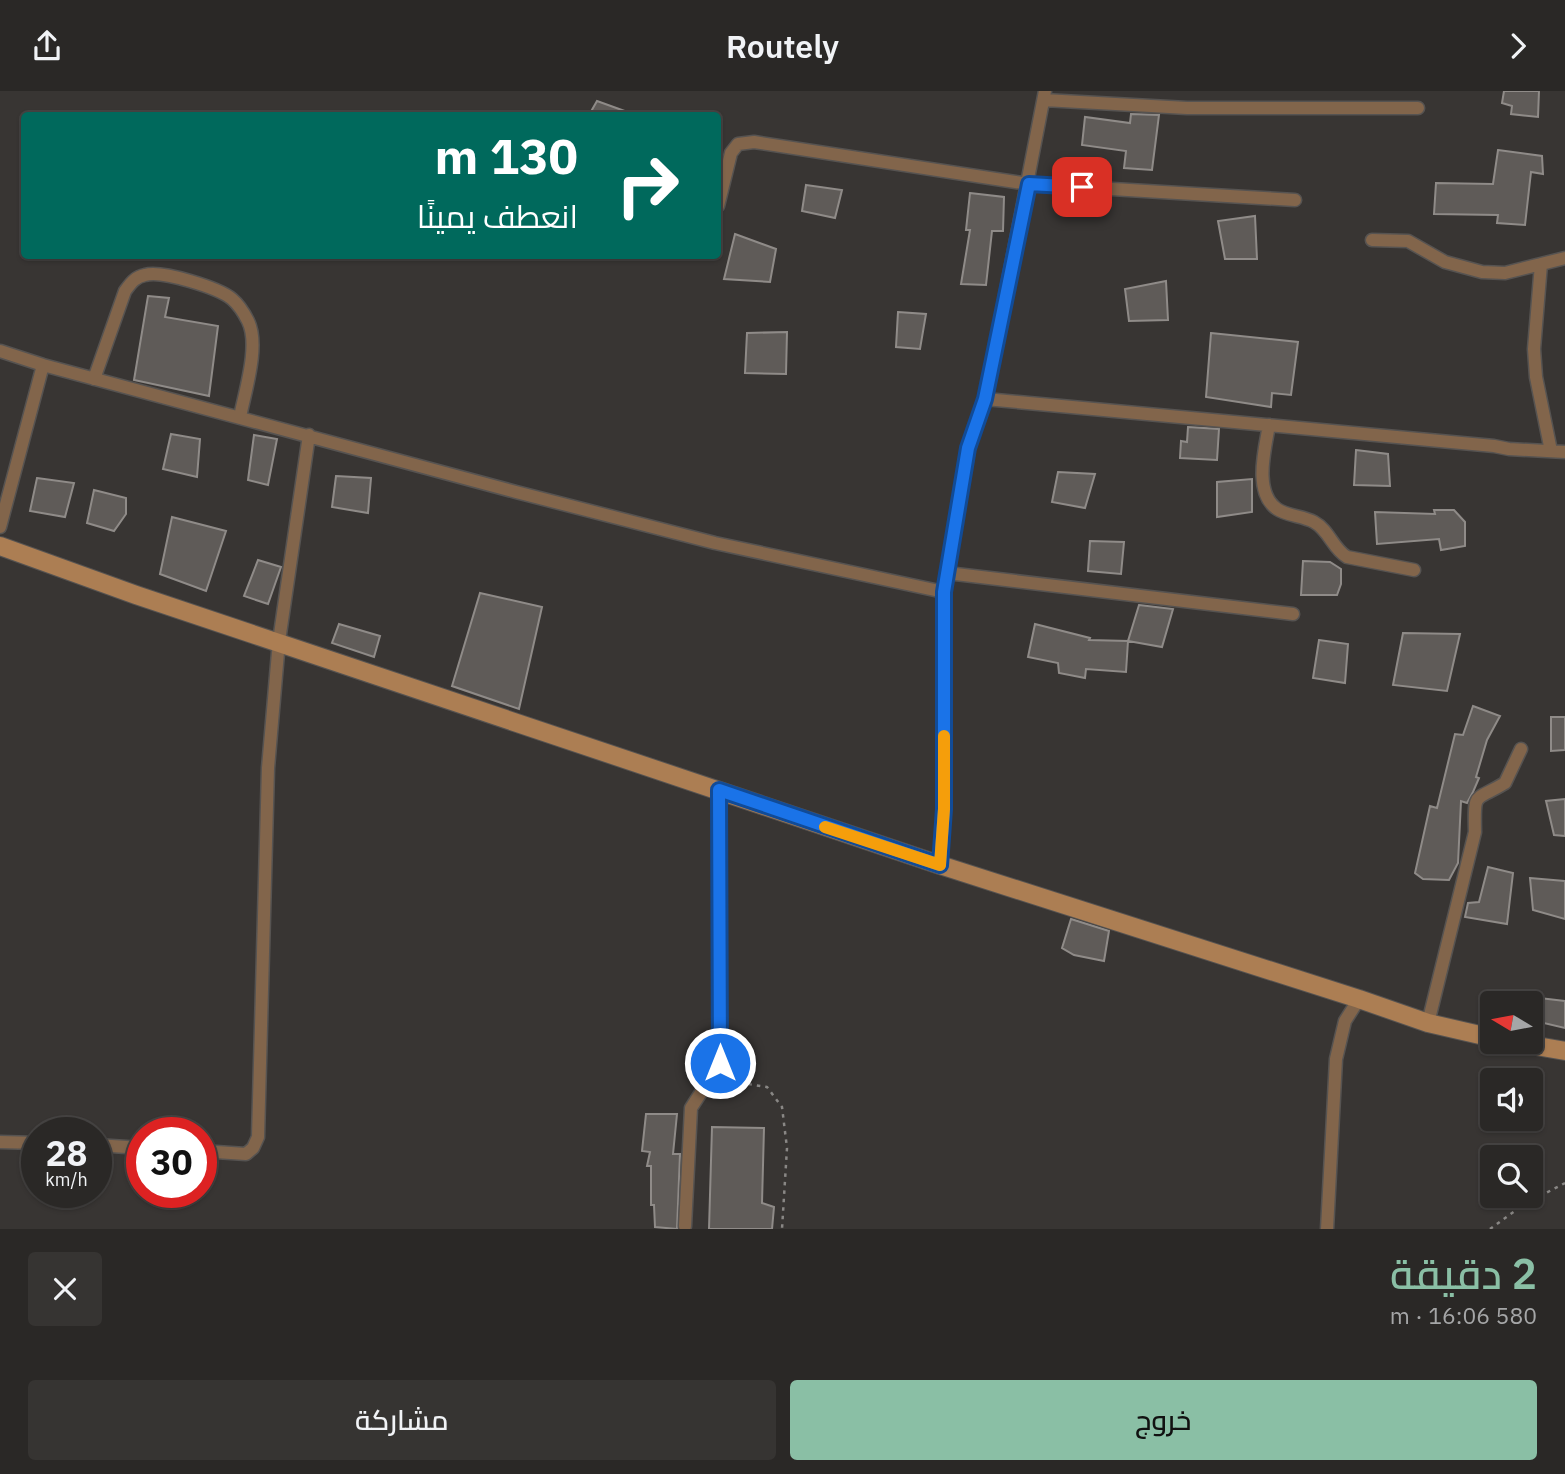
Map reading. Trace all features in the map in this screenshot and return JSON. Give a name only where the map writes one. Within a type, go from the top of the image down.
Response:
[{"type":"street","points":[[940,865],[944,809],[944,592],[968,448],[985,399],[1044,96],[1188,108],[1418,108]]},
{"type":"street","points":[[721,193],[731,153],[738,144],[749,142],[1029,184],[1295,200]]},
{"type":"street","points":[[1372,240],[1408,241],[1445,262],[1482,272],[1505,273],[1565,258]]},
{"type":"street","points":[[1541,264],[1534,349],[1536,377],[1551,451]]},
{"type":"street","points":[[94,379],[125,291],[132,281],[148,274],[206,286],[232,299],[249,322],[251,361],[240,417]]},
{"type":"street","points":[[0,351],[94,379],[715,543],[944,592]]},
{"type":"street","points":[[0,527],[43,365]]},
{"type":"street","points":[[985,399],[1509,449],[1565,451]]},
{"type":"street","points":[[1269,425],[1262,472],[1265,492],[1278,511],[1314,522],[1347,558],[1414,570]]},
{"type":"street","points":[[217,1152],[246,1154],[253,1148],[258,1137],[268,768],[279,641],[309,435]]},
{"type":"street","points":[[0,546],[136,595],[940,865],[1428,1023],[1480,1035]]},
{"type":"street","points":[[947,573],[1293,614]]},
{"type":"street","points":[[1428,1023],[1475,832],[1473,813],[1476,803],[1484,792],[1506,783],[1521,749]]},
{"type":"street","points":[[685,1226],[691,1108],[720,1063],[719,790]]},
{"type":"street","points":[[1327,1229],[1336,1059],[1345,1021],[1359,999]]},
{"type":"street","points":[[1544,1047],[1565,1051]]},
{"type":"street","points":[[0,1142],[21,1143]]},
{"type":"path","points":[[720,1063],[729,1081],[767,1087],[782,1107],[787,1148],[782,1229]]},
{"type":"path","points":[[1490,1229],[1523,1205],[1565,1183]]},
{"type":"building","points":[[1504,91],[1539,91],[1538,117],[1511,114],[1512,106],[1502,103]]},
{"type":"building","points":[[597,101],[627,112],[591,112]]},
{"type":"building","points":[[1131,114],[1159,115],[1152,170],[1124,168],[1126,151],[1082,145],[1085,117],[1130,123]]},
{"type":"building","points":[[1498,150],[1542,156],[1543,174],[1531,172],[1525,225],[1497,223],[1498,215],[1434,214],[1436,183],[1493,184]]},
{"type":"building","points":[[806,185],[842,190],[835,218],[802,211]]},
{"type":"building","points":[[970,193],[1004,197],[1003,231],[992,231],[986,285],[961,284],[970,230],[966,230]]},
{"type":"building","points":[[1255,216],[1257,259],[1225,259],[1218,221]]},
{"type":"building","points":[[735,234],[776,249],[770,282],[724,279]]},
{"type":"building","points":[[1166,281],[1168,320],[1129,321],[1125,289]]},
{"type":"building","points":[[148,296],[169,298],[165,317],[218,326],[209,396],[134,380]]},
{"type":"building","points":[[898,312],[926,314],[920,349],[896,347]]},
{"type":"building","points":[[787,332],[786,374],[745,373],[747,333]]},
{"type":"building","points":[[1211,333],[1298,342],[1291,395],[1272,393],[1271,407],[1206,397]]},
{"type":"building","points":[[1188,427],[1219,429],[1217,460],[1180,458],[1181,441],[1187,442]]},
{"type":"building","points":[[171,434],[200,439],[197,477],[163,469]]},
{"type":"building","points":[[254,435],[277,439],[268,485],[248,480]]},
{"type":"building","points":[[1356,450],[1388,454],[1390,486],[1354,485]]},
{"type":"building","points":[[1058,472],[1095,474],[1085,508],[1052,502]]},
{"type":"building","points":[[336,476],[371,478],[368,513],[332,507]]},
{"type":"building","points":[[37,478],[74,483],[65,517],[30,511]]},
{"type":"building","points":[[1252,479],[1252,512],[1217,517],[1217,482]]},
{"type":"building","points":[[94,490],[126,498],[126,514],[114,531],[87,523]]},
{"type":"building","points":[[1434,510],[1454,510],[1465,522],[1465,546],[1441,550],[1439,539],[1377,544],[1375,512],[1435,514]]},
{"type":"building","points":[[172,517],[226,531],[206,591],[160,574]]},
{"type":"building","points":[[1090,541],[1124,542],[1121,574],[1088,571]]},
{"type":"building","points":[[258,560],[281,567],[268,604],[244,596]]},
{"type":"building","points":[[1303,561],[1330,562],[1341,569],[1341,584],[1337,595],[1301,595]]},
{"type":"building","points":[[480,593],[542,607],[519,709],[452,686]]},
{"type":"building","points":[[1139,605],[1173,609],[1162,647],[1128,641]]},
{"type":"building","points":[[339,624],[380,636],[374,657],[332,643]]},
{"type":"building","points":[[1035,624],[1090,638],[1089,640],[1128,641],[1126,672],[1086,669],[1085,678],[1059,673],[1058,663],[1028,657]]},
{"type":"building","points":[[1403,633],[1460,634],[1447,691],[1393,685]]},
{"type":"building","points":[[1319,640],[1348,644],[1345,683],[1313,678]]},
{"type":"building","points":[[1473,706],[1500,716],[1487,740],[1476,777],[1479,778],[1473,792],[1467,803],[1461,801],[1458,863],[1449,880],[1423,879],[1415,873],[1430,806],[1437,808],[1455,734],[1463,735]]},
{"type":"building","points":[[1551,717],[1565,717],[1565,750],[1551,751]]},
{"type":"building","points":[[1565,799],[1565,836],[1554,835],[1546,801]]},
{"type":"building","points":[[1488,867],[1513,873],[1507,924],[1465,917],[1468,903],[1479,902]]},
{"type":"building","points":[[1530,878],[1565,881],[1565,919],[1533,910]]},
{"type":"building","points":[[1071,919],[1109,931],[1104,961],[1074,955],[1062,948]]},
{"type":"building","points":[[1544,999],[1565,1001],[1565,1028],[1544,1023]]},
{"type":"building","points":[[646,1114],[677,1114],[673,1154],[680,1154],[677,1229],[655,1227],[654,1205],[651,1205],[651,1166],[647,1166],[650,1152],[642,1151]]},
{"type":"building","points":[[712,1127],[764,1128],[762,1203],[774,1207],[772,1229],[709,1229]]},
{"type":"slow traffic","points":[[825,827],[940,865],[944,809],[944,736]]},
{"type":"route","points":[[720,1063],[719,790],[940,865],[944,809],[944,592],[968,448],[985,399],[1029,184],[1082,187]]}]
